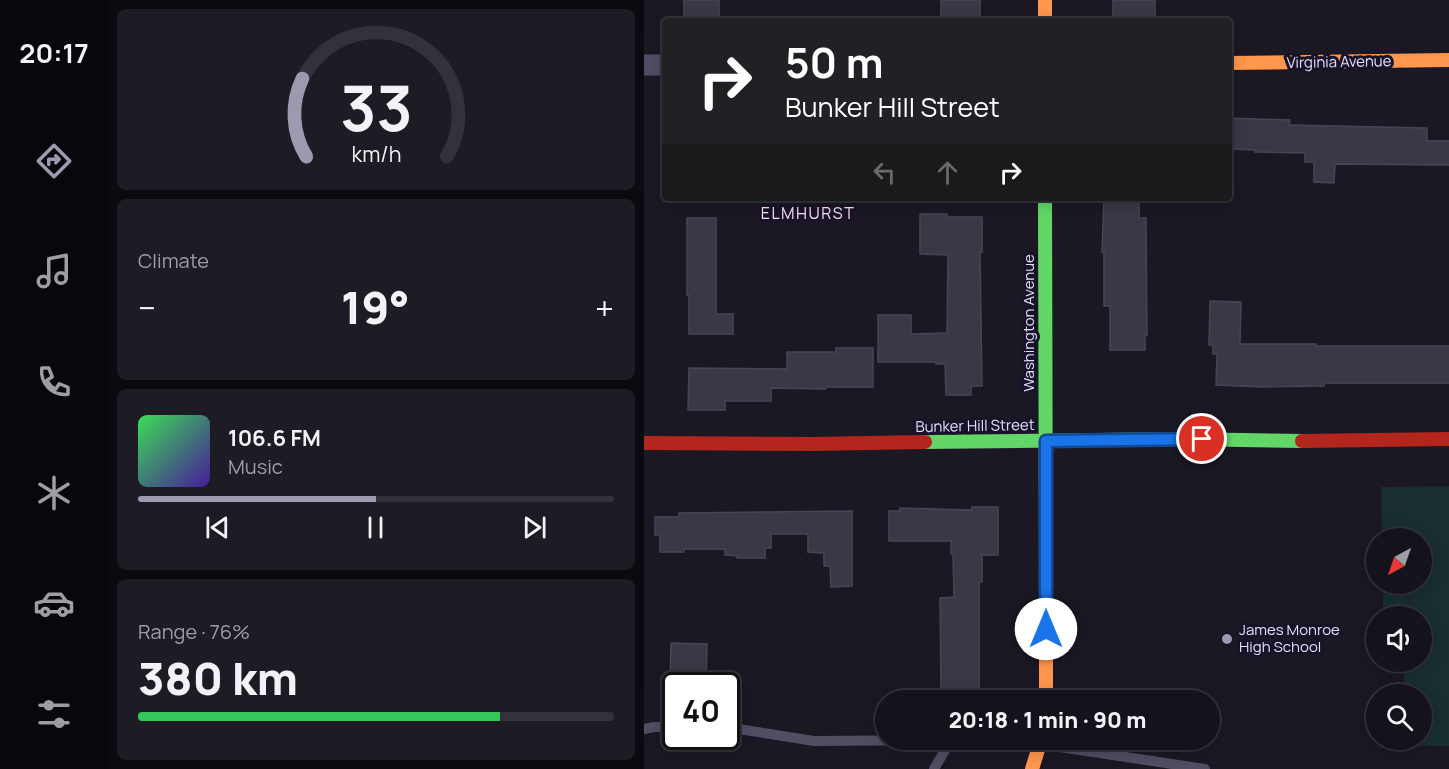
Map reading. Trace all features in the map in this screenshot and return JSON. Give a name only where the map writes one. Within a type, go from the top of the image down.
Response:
[{"type":"street","points":[[1045,0],[1045,18]]},
{"type":"street","name":"Virginia Avenue","points":[[1232,63],[1450,60]]},
{"type":"street","points":[[644,65],[662,65]]},
{"type":"street","name":"Washington Avenue","points":[[1045,201],[1046,690]]},
{"type":"street","name":"Bunker Hill Street","points":[[644,443],[812,444],[1180,438],[1334,441],[1450,439]]},
{"type":"street","points":[[1032,769],[1038,750]]},
{"type":"lane","points":[[644,729],[662,728]]},
{"type":"lane","points":[[740,729],[814,741],[875,741]]},
{"type":"lane","points":[[934,769],[945,750]]},
{"type":"lane","points":[[1089,750],[1205,769]]},
{"type":"green space","points":[[1449,486],[1449,746],[1432,746],[1432,684],[1404,684],[1404,672],[1432,672],[1432,606],[1383,606],[1383,594],[1432,594],[1432,528],[1382,528],[1381,487]]},
{"type":"building","points":[[684,0],[719,0],[719,18],[684,18]]},
{"type":"building","points":[[941,0],[980,0],[980,18],[941,18]]},
{"type":"building","points":[[1113,0],[1155,0],[1155,18],[1113,18]]},
{"type":"building","points":[[1232,118],[1290,120],[1289,125],[1427,128],[1427,141],[1450,141],[1450,165],[1335,164],[1334,183],[1314,182],[1314,162],[1305,162],[1305,153],[1255,152],[1255,150],[1232,149]]},
{"type":"building","points":[[1104,201],[1139,201],[1139,218],[1146,218],[1147,335],[1145,335],[1145,350],[1110,350],[1110,306],[1104,306],[1104,252],[1102,252]]},
{"type":"building","points":[[920,214],[982,217],[982,252],[980,252],[982,386],[971,386],[971,395],[946,395],[945,364],[878,362],[878,315],[911,315],[911,334],[947,333],[948,255],[920,254]]},
{"type":"building","points":[[687,218],[716,218],[716,314],[733,314],[733,334],[689,334]]},
{"type":"building","points":[[1210,301],[1241,302],[1240,344],[1450,346],[1450,383],[1324,383],[1324,386],[1262,387],[1216,385],[1217,354],[1213,354],[1213,345],[1209,345]]},
{"type":"building","points":[[836,348],[873,348],[873,387],[771,388],[771,401],[725,401],[725,410],[688,410],[689,368],[787,369],[787,352],[836,352]]},
{"type":"building","points":[[972,507],[998,507],[998,555],[982,555],[982,582],[979,582],[979,689],[941,689],[940,598],[954,597],[951,541],[889,541],[889,511],[900,511],[900,508],[972,510]]},
{"type":"building","points":[[852,511],[852,586],[831,587],[830,566],[824,566],[824,553],[808,552],[808,534],[771,534],[771,548],[765,548],[765,558],[737,558],[738,556],[725,555],[725,549],[684,549],[684,552],[660,552],[660,535],[655,535],[655,517],[679,517],[679,513]]},
{"type":"building","points":[[671,643],[707,644],[706,672],[670,672]]},
{"type":"traffic: fast","points":[[1045,201],[1046,582]]},
{"type":"traffic: fast","points":[[925,442],[1180,439],[1302,441]]},
{"type":"traffic: slow","points":[[1045,0],[1045,18]]},
{"type":"traffic: slow","points":[[1232,63],[1450,60]]},
{"type":"traffic: slow","points":[[1046,582],[1046,690]]},
{"type":"traffic: slow","points":[[1032,769],[1038,750]]},
{"type":"traffic: jam","points":[[1302,441],[1450,439]]},
{"type":"traffic: jam","points":[[644,443],[925,442]]},
{"type":"place","name":"James Monroe High School","points":[[1227,639]]},
{"type":"district","name":"ELMHURST","points":[[808,213]]},
{"type":"route","points":[[1046,629],[1046,441],[1202,439]]}]
